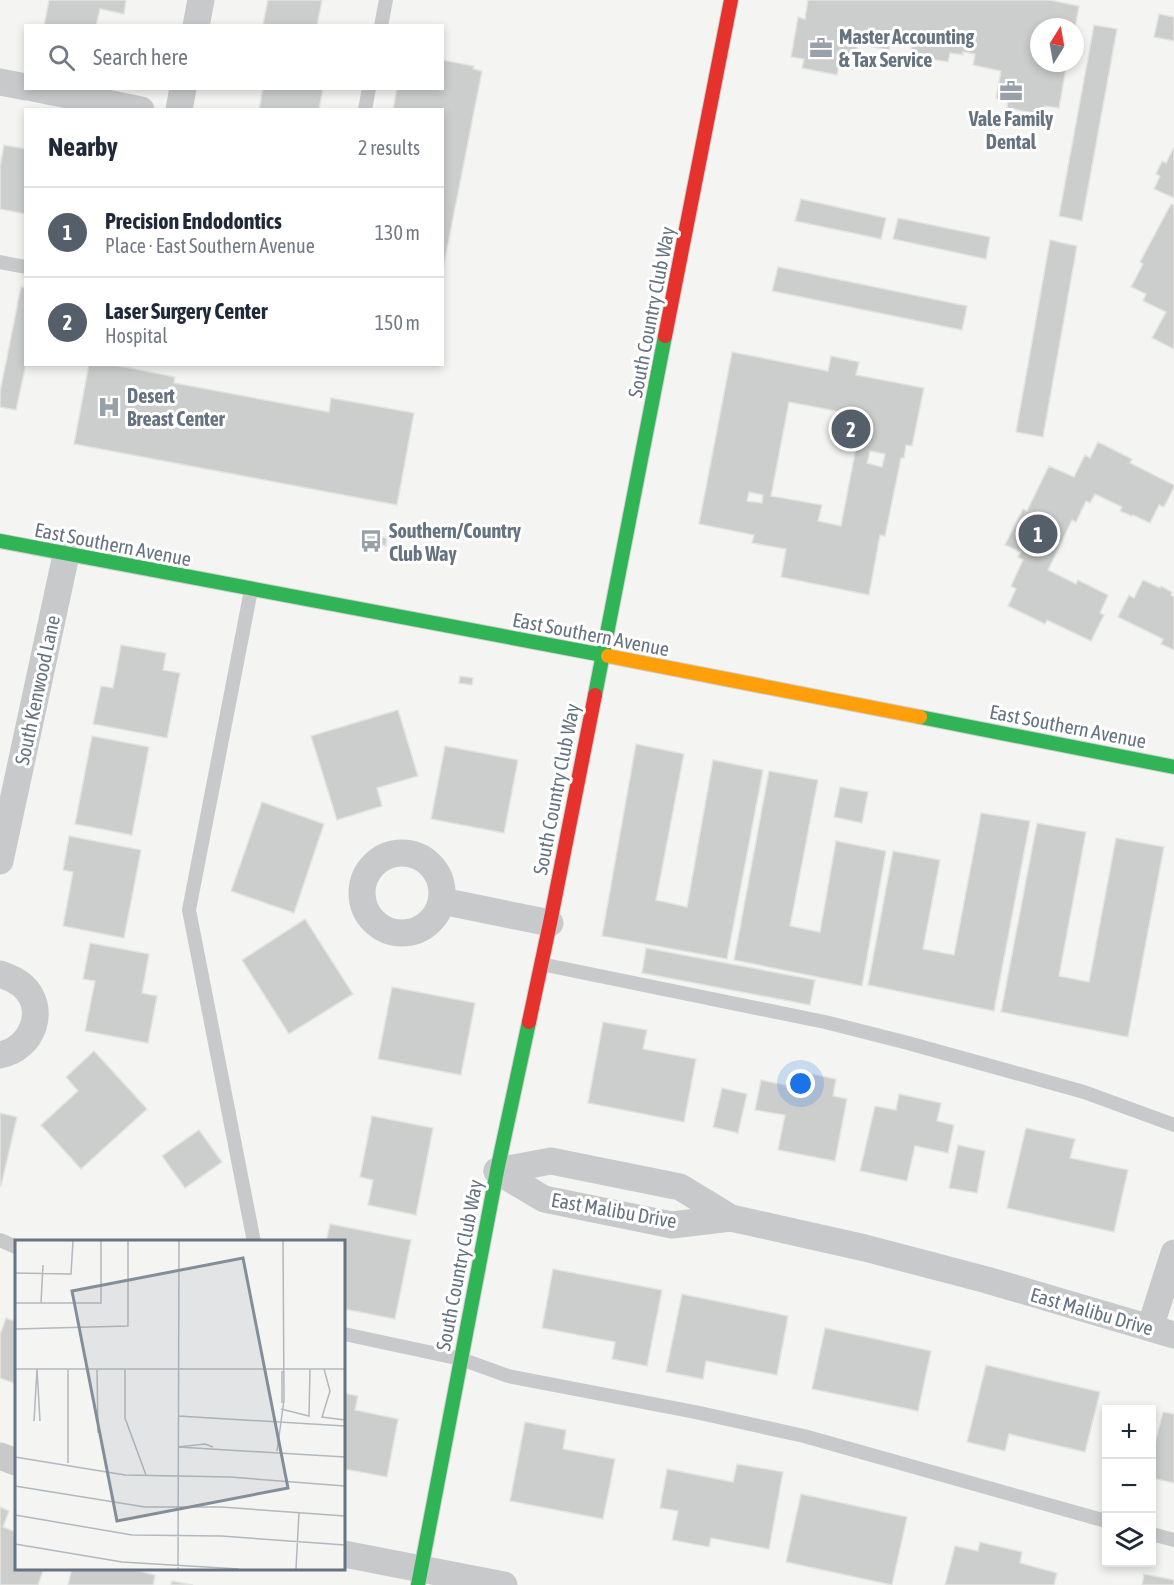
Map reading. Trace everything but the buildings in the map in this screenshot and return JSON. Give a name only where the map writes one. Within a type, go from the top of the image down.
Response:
[{"type":"street","points":[[196,24],[201,0]]},
{"type":"street","name":"South Country Club Way","points":[[420,1577],[497,1171],[550,923],[731,0]]},
{"type":"street","points":[[0,82],[24,87]]},
{"type":"street","points":[[43,90],[131,108]]},
{"type":"street","points":[[179,108],[183,90]]},
{"type":"street","name":"East Southern Avenue","points":[[0,542],[603,655],[1174,767]]},
{"type":"street","name":"South Kenwood Lane","points":[[0,861],[66,555]]},
{"type":"street","points":[[442,901],[550,923]]},
{"type":"street","points":[[0,974],[12,978],[23,986],[31,997],[35,1009],[30,1036],[21,1046],[0,1055]]},
{"type":"street","name":"East Malibu Drive","points":[[497,1171],[551,1161],[680,1186],[731,1218]]},
{"type":"street","name":"East Malibu Drive","points":[[497,1171],[544,1199],[672,1225],[731,1218],[865,1248],[987,1280],[1162,1332]]},
{"type":"street","points":[[1162,1332],[1174,1253]]},
{"type":"street","points":[[0,1456],[15,1462]]},
{"type":"street","points":[[345,1554],[420,1577],[504,1585]]},
{"type":"lane","points":[[381,24],[386,0]]},
{"type":"lane","points":[[365,108],[369,90]]},
{"type":"lane","points":[[0,262],[24,267]]},
{"type":"lane","points":[[250,590],[189,910],[254,1240]]},
{"type":"lane","points":[[541,964],[908,1042],[1084,1092],[1174,1125]]},
{"type":"lane","points":[[0,1240],[15,1247]]},
{"type":"lane","points":[[345,1334],[461,1359],[507,1376],[695,1412],[804,1436],[1102,1520]]},
{"type":"lane","points":[[1156,1534],[1174,1540]]},
{"type":"traffic: fast","points":[[595,695],[665,336]]},
{"type":"traffic: fast","points":[[0,541],[608,656]]},
{"type":"traffic: fast","points":[[920,717],[1174,767]]},
{"type":"traffic: fast","points":[[418,1585],[497,1171],[529,1022]]},
{"type":"traffic: slow","points":[[608,656],[920,717]]},
{"type":"traffic: jam","points":[[665,336],[731,0]]},
{"type":"traffic: jam","points":[[529,1022],[595,695]]},
{"type":"place","name":"Master Accounting & Tax Service","points":[[821,48]]},
{"type":"place","name":"Vale Family Dental","points":[[1011,91]]},
{"type":"place","name":"Desert Breast Center","points":[[109,407]]},
{"type":"place","name":"Laser Surgery Center","points":[[851,429]]},
{"type":"place","name":"Precision Endodontics","points":[[1038,534]]},
{"type":"place","name":"Southern/Country Club Way","points":[[371,541]]}]
